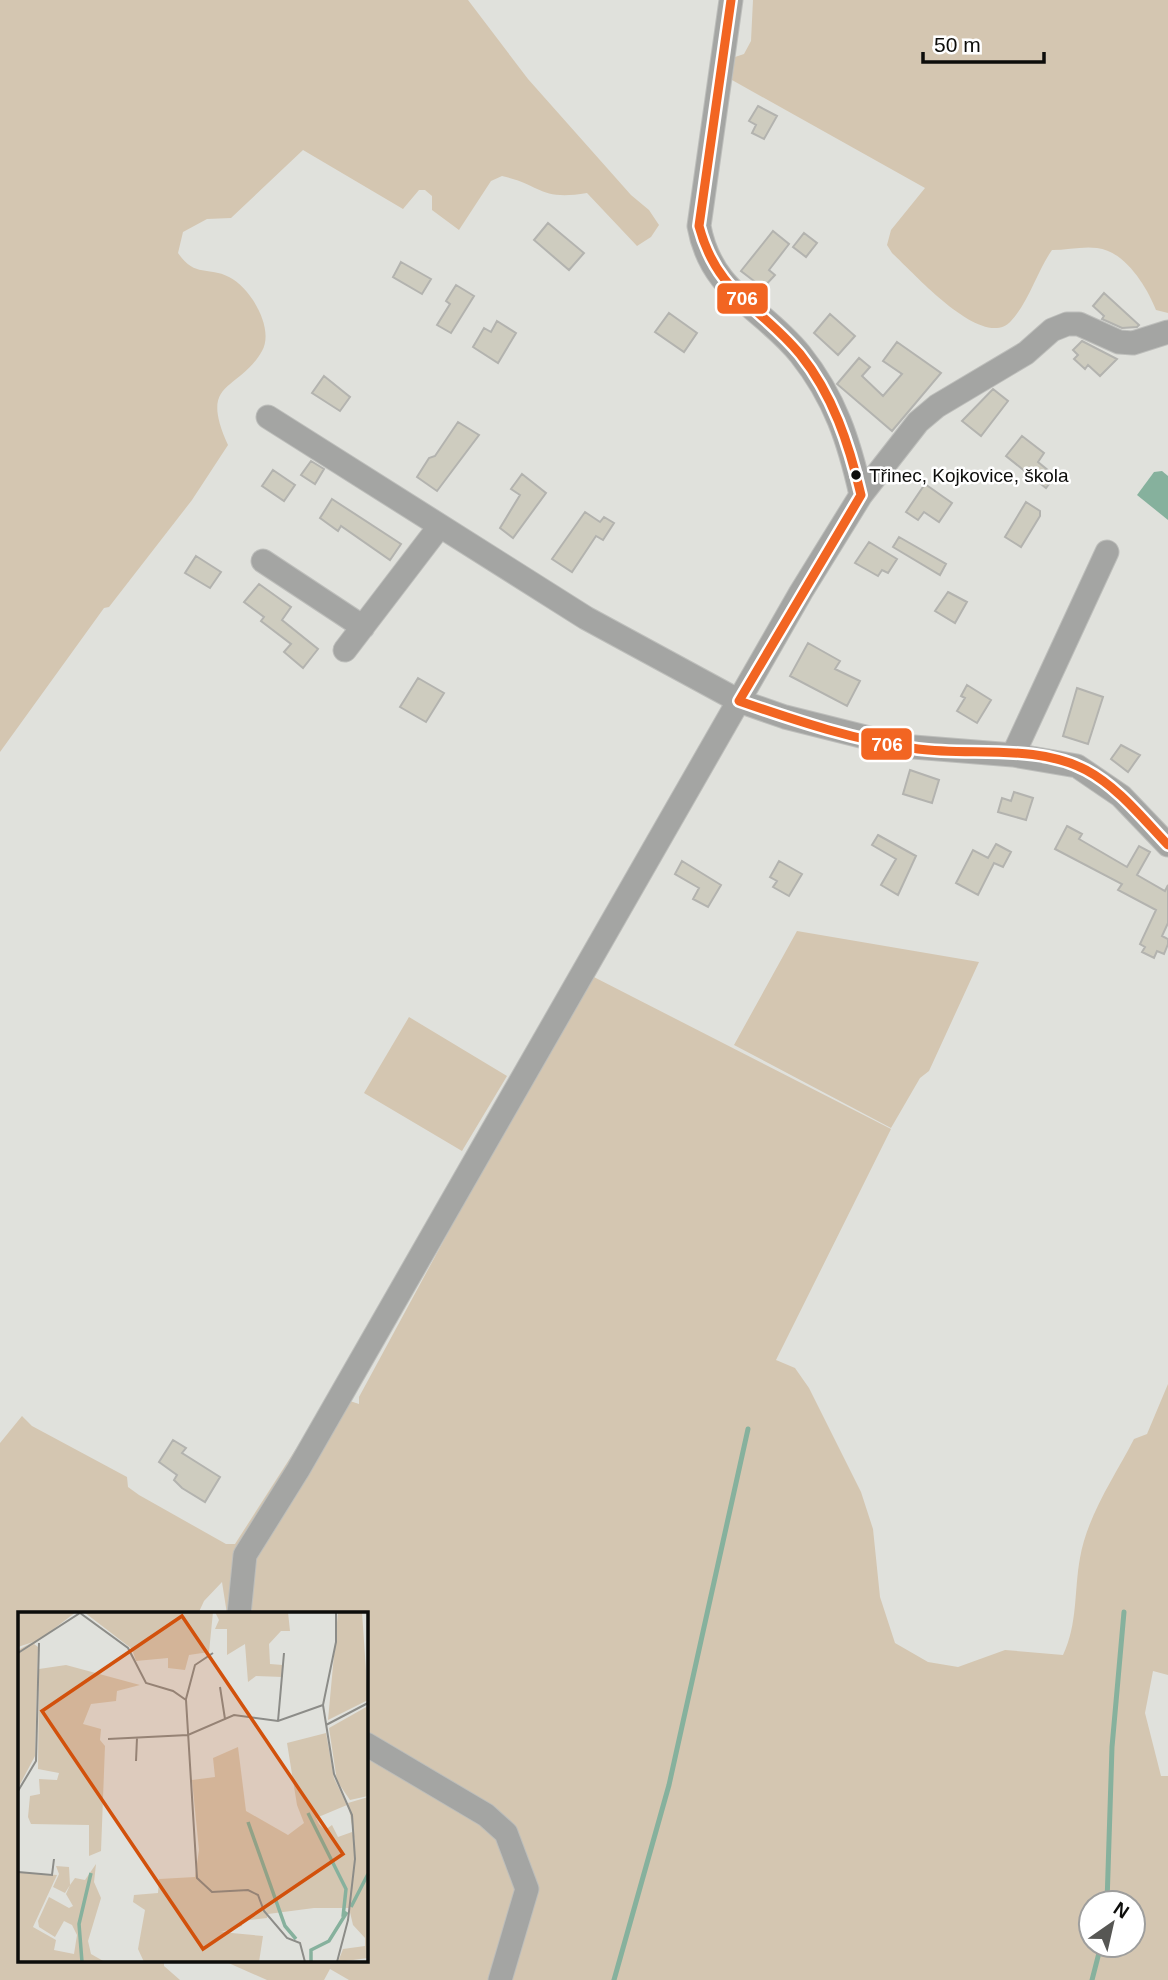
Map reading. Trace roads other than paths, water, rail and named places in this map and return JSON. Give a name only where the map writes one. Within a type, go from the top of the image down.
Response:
[{"type":"street","points":[[731,0],[699,226],[703,247],[714,269],[736,296],[798,351],[829,393],[854,462],[861,495]]},
{"type":"street","points":[[239,1612],[244,1555],[298,1470],[801,592],[861,495],[918,422],[937,406],[1026,353],[1052,330],[1067,324],[1079,324],[1119,342],[1133,342],[1168,332]]},
{"type":"street","points":[[268,417],[586,618],[739,701],[785,717],[901,746],[1013,755],[1077,766],[1121,796],[1168,845]]},
{"type":"street","points":[[345,650],[439,527]]},
{"type":"street","points":[[1013,755],[1107,552]]},
{"type":"street","points":[[264,561],[363,626]]},
{"type":"street","points":[[368,1745],[486,1815],[506,1833],[527,1889],[500,1980]]},
{"type":"waterway","points":[[614,1980],[669,1785],[748,1429]]},
{"type":"waterway","points":[[1107,1889],[1112,1747],[1124,1612]]},
{"type":"waterway","points":[[1092,1980],[1097,1959]]},
{"type":"place","name":"Třinec, Kojkovice, škola","points":[[856,475]]}]
